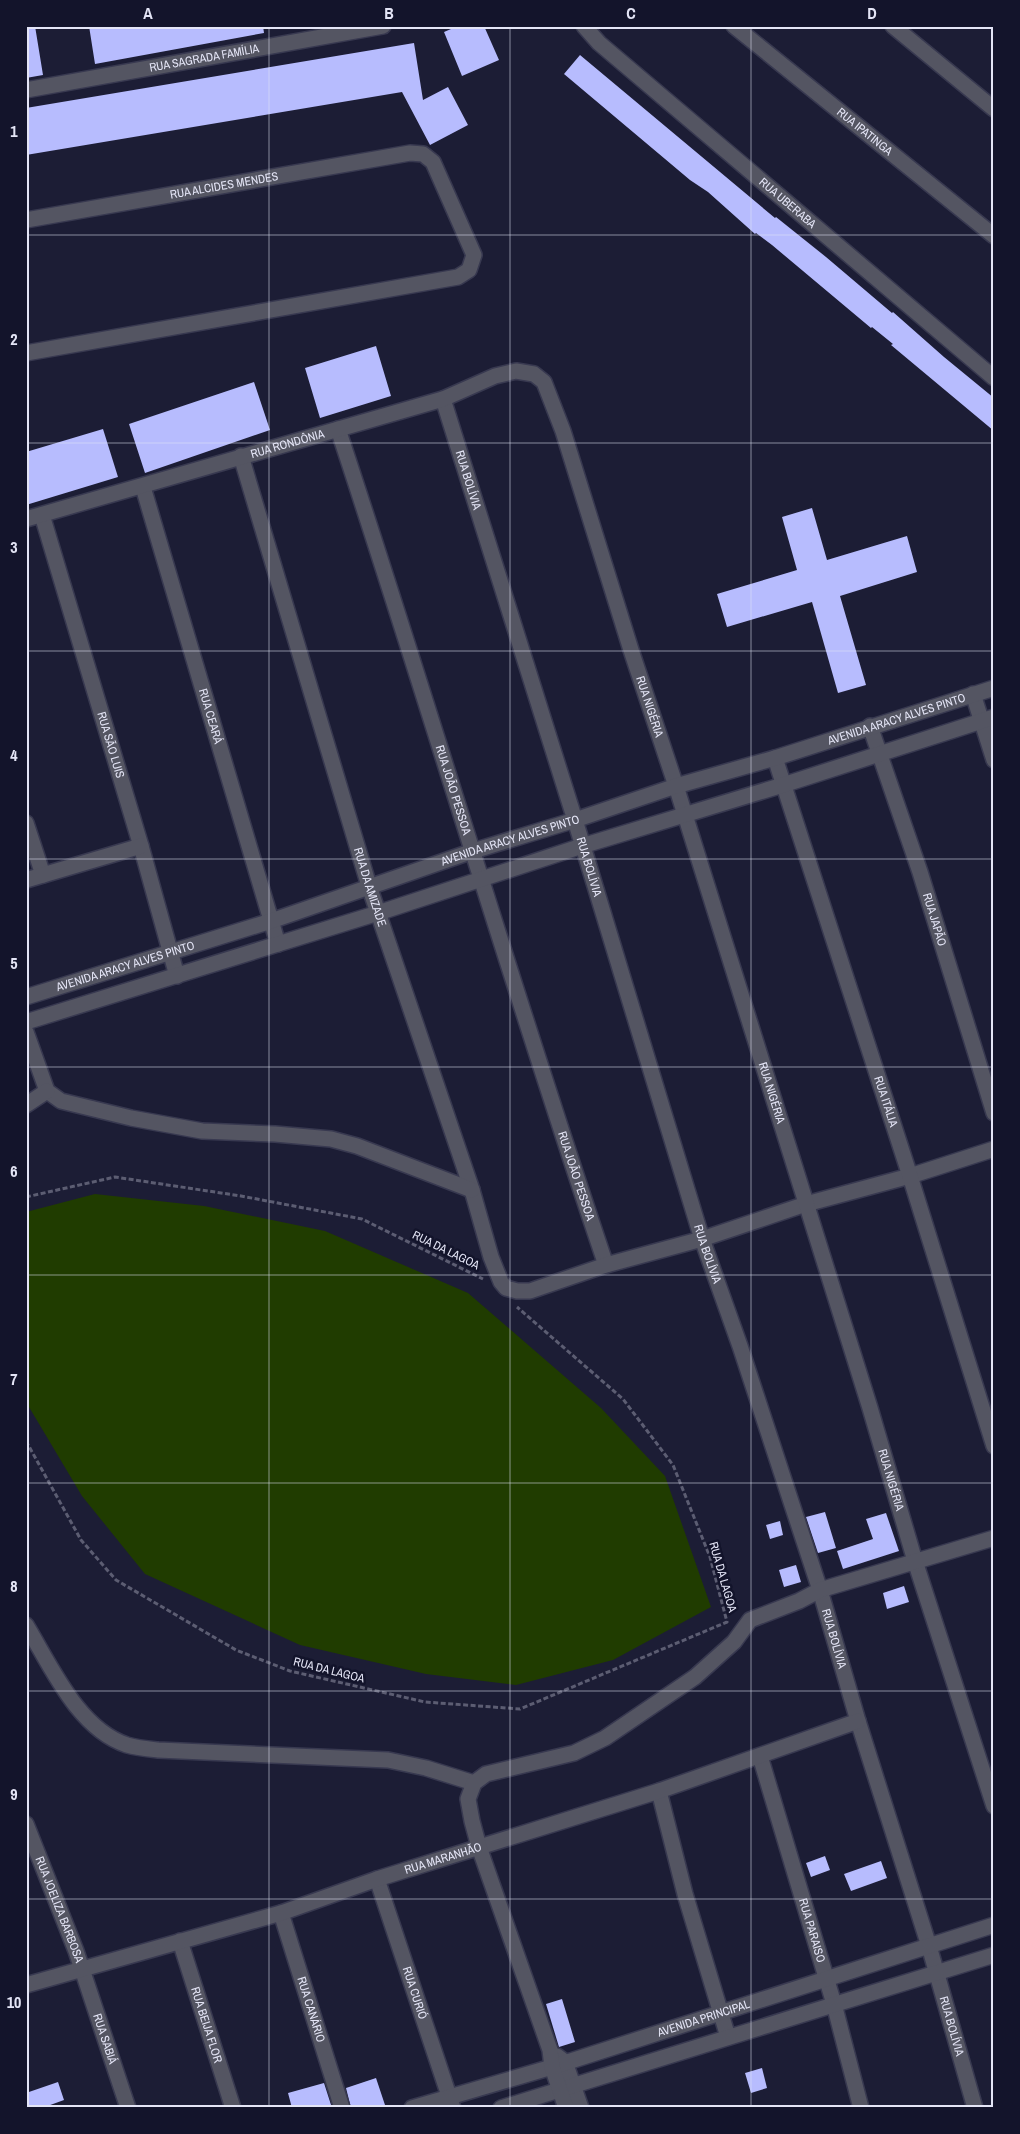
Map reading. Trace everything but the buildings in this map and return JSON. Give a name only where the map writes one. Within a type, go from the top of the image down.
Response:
[{"type":"street","name":"RUA SAGRADA FAMÍLIA","points":[[26,90],[383,26]]},
{"type":"street","points":[[576,26],[599,44]]},
{"type":"street","name":"RUA UBERABA","points":[[584,26],[599,44],[994,378]]},
{"type":"street","name":"RUA IPATINGA","points":[[734,26],[994,236]]},
{"type":"street","points":[[893,26],[994,109]]},
{"type":"street","name":"RUA ALCIDES MENDES","points":[[26,220],[410,153],[423,154],[433,162],[474,254],[469,270],[458,277],[26,353]]},
{"type":"street","name":"RUA RONDÔNIA","points":[[26,520],[443,398],[495,376],[516,372],[534,374],[544,382]]},
{"type":"street","name":"RUA NIGÉRIA","points":[[544,382],[563,431],[628,640],[685,814],[870,1408],[915,1561],[994,1806]]},
{"type":"street","name":"RUA BOLÍVIA","points":[[443,398],[575,820],[702,1239],[740,1346],[820,1590],[858,1722],[929,1946],[975,2108]]},
{"type":"street","name":"RUA JOÃO PESSOA","points":[[338,429],[473,851],[546,1087],[606,1265]]},
{"type":"street","name":"RUA DA AMIZADE","points":[[241,456],[378,913],[472,1190],[491,1258],[500,1282],[506,1288],[517,1292],[530,1291],[606,1265]]},
{"type":"street","name":"RUA CEARÁ","points":[[143,487],[278,944]]},
{"type":"street","name":"RUA SÃO LUIS","points":[[42,515],[141,846],[177,976]]},
{"type":"street","name":"AVENIDA ARACY ALVES PINTO","points":[[26,996],[271,921],[473,851],[575,820],[676,786],[775,758],[870,726],[994,688]]},
{"type":"street","points":[[973,694],[988,719],[994,760]]},
{"type":"street","name":"AVENIDA ARACY ALVES PINTO","points":[[26,1022],[378,913],[582,846],[783,785],[988,719]]},
{"type":"street","name":"RUA JAPÃO","points":[[870,726],[923,881],[994,1113]]},
{"type":"street","name":"RUA ITÁLIA","points":[[775,758],[910,1176],[994,1446]]},
{"type":"street","points":[[26,823],[43,875]]},
{"type":"street","points":[[26,880],[141,846]]},
{"type":"street","points":[[26,1032],[47,1091],[61,1102],[202,1131],[275,1134],[331,1139],[357,1146],[472,1190]]},
{"type":"street","points":[[26,1105],[47,1091]]},
{"type":"street","points":[[606,1265],[702,1239],[806,1204],[910,1176],[994,1149]]},
{"type":"street","points":[[581,2108],[567,2088],[558,2064],[550,2050],[479,1847],[468,1799],[474,1783],[486,1774],[574,1753],[605,1738],[695,1677],[734,1642],[750,1620],[799,1601],[820,1590],[994,1538]]},
{"type":"street","points":[[26,1625],[69,1698],[82,1713],[106,1734],[127,1745],[158,1750],[388,1760],[426,1768],[474,1783]]},
{"type":"street","name":"RUA MARANHÃO","points":[[26,1985],[280,1912],[377,1879],[659,1791],[858,1722]]},
{"type":"street","name":"RUA PARAISO","points":[[760,1756],[834,2004],[861,2108]]},
{"type":"street","points":[[659,1791],[685,1894],[728,2037]]},
{"type":"street","name":"RUA JOELIZA BARBOSA","points":[[26,1824],[82,1969]]},
{"type":"street","name":"RUA CURIÓ","points":[[377,1879],[451,2102]]},
{"type":"street","name":"RUA CANÁRIO","points":[[280,1912],[342,2108]]},
{"type":"street","name":"AVENIDA PRINCIPAL","points":[[412,2108],[451,2102],[558,2064],[994,1925]]},
{"type":"street","name":"RUA BEIJA FLOR","points":[[180,1941],[233,2108]]},
{"type":"street","name":"AVENIDA PRINCIPAL","points":[[502,2108],[994,1955]]},
{"type":"street","name":"RUA SABIÁ","points":[[82,1969],[128,2108]]},
{"type":"street","points":[[566,2108],[567,2088]]},
{"type":"path","name":"RUA DA LAGOA","points":[[26,1197],[115,1177],[242,1196],[362,1219],[478,1275],[485,1281]]},
{"type":"path","name":"RUA DA LAGOA","points":[[26,1441],[81,1540],[116,1580],[236,1650],[290,1670],[424,1702],[520,1709],[727,1622],[710,1556],[673,1465],[624,1399],[514,1304]]},
{"type":"green space","points":[[95,1194],[204,1206],[325,1231],[468,1293],[601,1408],[665,1476],[711,1607],[613,1660],[516,1685],[426,1674],[300,1645],[145,1574],[82,1496],[26,1402],[26,1212]]}]
